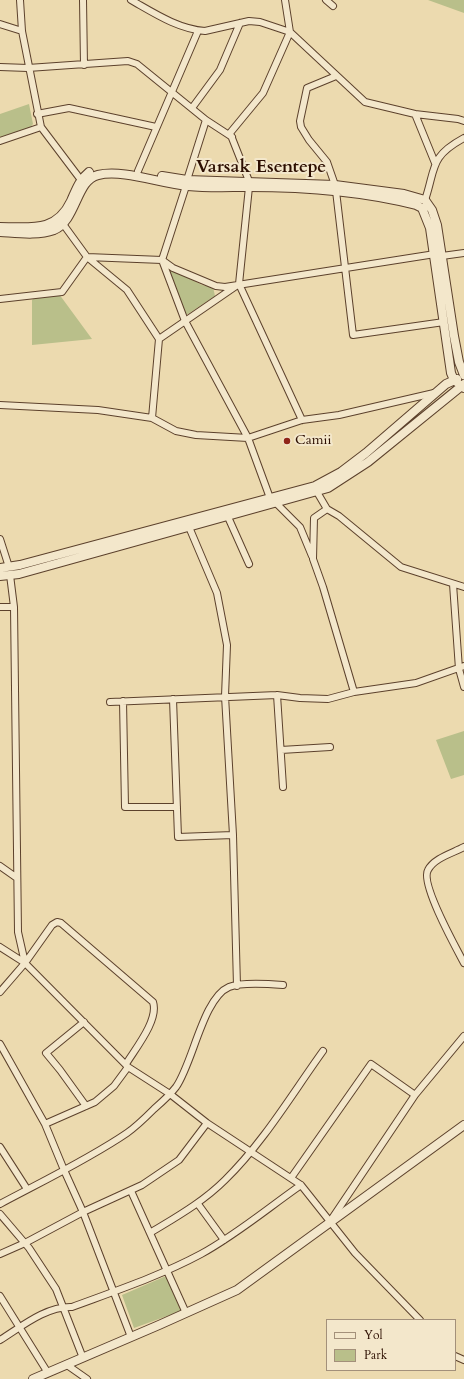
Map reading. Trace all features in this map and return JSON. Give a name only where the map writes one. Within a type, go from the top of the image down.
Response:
[{"type":"street","points":[[20,0],[22,31],[28,68],[41,128],[80,180]]},
{"type":"street","points":[[83,0],[84,65]]},
{"type":"street","points":[[131,0],[172,22],[198,31],[205,32],[249,21],[260,22],[290,32],[365,102],[415,114],[464,121]]},
{"type":"street","points":[[285,0],[290,32],[263,93],[230,133],[249,184],[239,284],[302,420]]},
{"type":"street","points":[[326,0],[333,6]]},
{"type":"street","points":[[192,108],[220,70],[240,23]]},
{"type":"street","points":[[0,24],[22,31]]},
{"type":"street","points":[[138,171],[198,31]]},
{"type":"street","points":[[0,67],[28,68],[128,61],[137,64],[206,120],[232,137]]},
{"type":"street","points":[[336,76],[307,88],[300,121],[301,127],[309,140],[326,162],[336,188],[353,335],[444,322]]},
{"type":"street","points":[[37,114],[69,108],[156,127]]},
{"type":"street","points":[[415,114],[435,163]]},
{"type":"street","points":[[206,120],[162,260],[185,321],[248,438],[270,498],[300,527],[323,587],[354,692]]},
{"type":"street","points":[[0,141],[41,128]]},
{"type":"street","points":[[422,203],[435,163],[454,144],[464,138]]},
{"type":"street","points":[[0,232],[45,232],[54,230],[69,205],[80,180],[88,173],[98,170],[138,171],[186,183]]},
{"type":"street","points":[[0,226],[45,226],[60,221],[71,213],[85,183],[97,175],[105,174],[136,176],[186,183],[336,188],[404,194],[432,210],[437,225],[444,322],[464,375]]},
{"type":"street","points":[[60,221],[87,257],[127,290],[159,339],[152,418]]},
{"type":"street","points":[[87,257],[162,260],[173,268],[216,286],[225,287],[439,255],[464,253]]},
{"type":"street","points":[[439,255],[450,336],[450,366],[454,380]]},
{"type":"street","points":[[0,299],[62,292],[87,257]]},
{"type":"street","points":[[159,339],[239,284]]},
{"type":"street","points":[[0,568],[10,571],[228,517],[318,492],[336,484],[368,462],[464,384],[454,380]]},
{"type":"street","points":[[0,576],[10,571],[315,486],[341,472],[366,453],[436,393],[454,380]]},
{"type":"street","points":[[0,405],[74,408],[152,418],[176,431],[196,436],[248,438],[302,420],[339,415],[436,393]]},
{"type":"street","points":[[318,492],[327,509],[401,566],[464,587]]},
{"type":"street","points":[[313,559],[314,518],[327,509]]},
{"type":"street","points":[[228,517],[249,564]]},
{"type":"street","points":[[189,527],[214,585],[222,611],[227,645],[226,696],[233,835],[237,986]]},
{"type":"street","points":[[0,539],[10,571],[14,607],[18,932],[25,963]]},
{"type":"street","points":[[453,584],[464,687]]},
{"type":"street","points":[[0,607],[14,607]]},
{"type":"street","points":[[110,702],[277,695],[328,699],[354,692],[416,683],[461,668]]},
{"type":"street","points":[[277,695],[283,788]]},
{"type":"street","points":[[173,699],[178,837],[233,835]]},
{"type":"street","points":[[123,701],[125,807],[177,807]]},
{"type":"street","points":[[280,750],[330,747]]},
{"type":"street","points":[[464,847],[430,866],[427,871],[426,881],[443,923],[464,963]]},
{"type":"street","points":[[0,866],[17,878]]},
{"type":"street","points":[[0,992],[25,963],[52,924],[57,922],[61,923],[153,1002],[155,1008],[152,1021],[114,1086],[95,1102],[45,1124]]},
{"type":"street","points":[[0,947],[25,963],[127,1065],[170,1094],[207,1123],[252,1151],[301,1185],[355,1253],[419,1319]]},
{"type":"street","points":[[0,1204],[64,1170],[128,1133],[170,1094],[176,1087],[188,1063],[207,1013],[215,1000],[229,987],[260,984],[284,985]]},
{"type":"street","points":[[84,1022],[46,1053],[86,1106]]},
{"type":"street","points":[[329,1222],[415,1095],[463,1040]]},
{"type":"street","points":[[0,1044],[45,1124],[64,1170],[84,1212],[131,1338]]},
{"type":"street","points":[[150,1232],[198,1204],[225,1181],[252,1151],[323,1051]]},
{"type":"street","points":[[291,1178],[371,1064],[415,1095]]},
{"type":"street","points":[[0,1254],[25,1243],[84,1212],[142,1186],[179,1160],[207,1123]]},
{"type":"street","points":[[35,1379],[237,1290],[464,1125]]},
{"type":"street","points":[[0,1147],[27,1189]]},
{"type":"street","points":[[0,1340],[43,1314],[64,1307],[72,1307],[167,1270],[201,1254],[224,1240],[301,1185]]},
{"type":"street","points":[[131,1191],[186,1313]]},
{"type":"street","points":[[198,1204],[224,1240]]},
{"type":"street","points":[[0,1214],[25,1243],[56,1289],[83,1358]]},
{"type":"street","points":[[0,1296],[48,1373]]},
{"type":"street","points":[[67,1365],[87,1379]]},
{"type":"green space","points":[[428,0],[464,0],[464,13]]},
{"type":"green space","points":[[29,104],[33,124],[30,128],[0,137],[0,114]]},
{"type":"green space","points":[[171,269],[202,285],[213,287],[215,296],[188,314],[185,314],[169,270]]},
{"type":"green space","points":[[59,294],[92,339],[32,345],[32,300],[34,298]]},
{"type":"green space","points":[[464,731],[464,775],[451,779],[436,740]]},
{"type":"green space","points":[[166,1276],[181,1311],[134,1328],[122,1295]]},
{"type":"place","name":"Camii","points":[[287,441]]},
{"type":"district","name":"Varsak Esentepe","points":[[261,168]]}]
